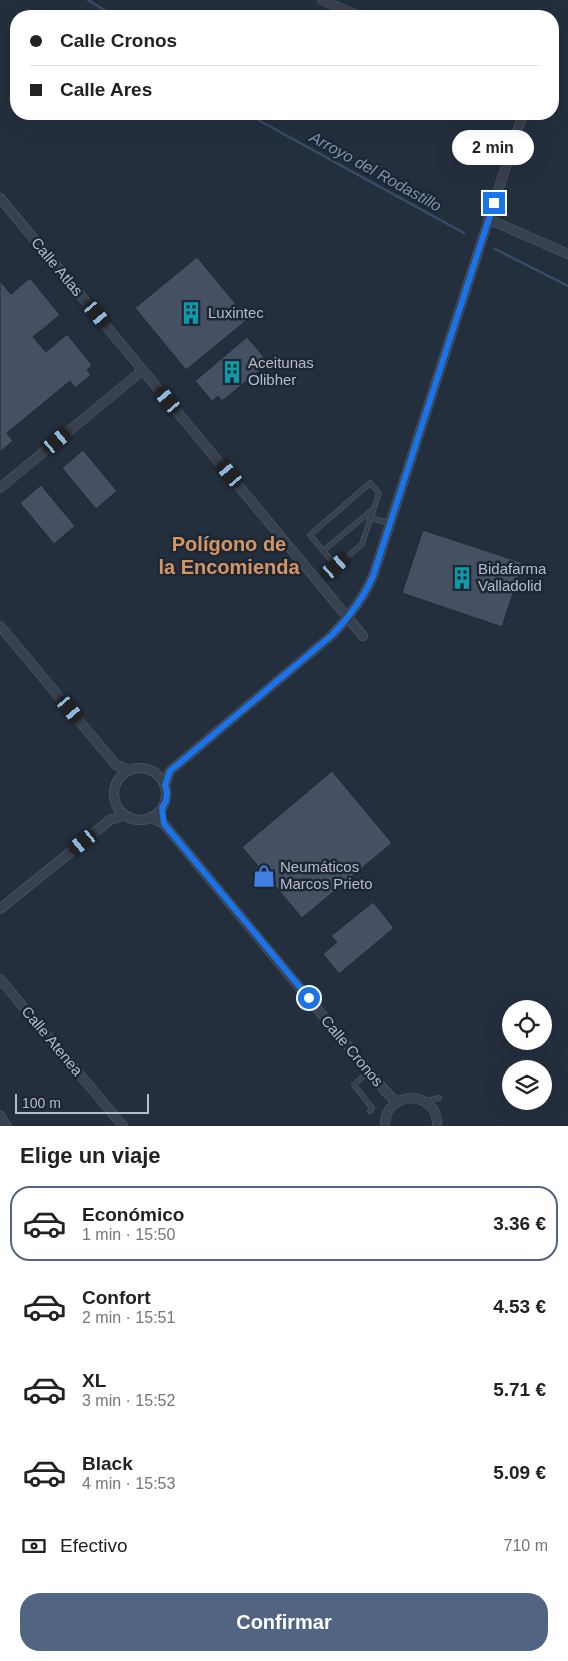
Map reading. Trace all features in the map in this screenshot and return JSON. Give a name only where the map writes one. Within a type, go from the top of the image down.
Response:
[{"type":"street","points":[[322,0],[345,10]]},
{"type":"street","points":[[165,785],[170,771],[332,635],[366,593],[521,120]]},
{"type":"street","name":"Calle Atlas","points":[[0,198],[363,636]]},
{"type":"street","points":[[488,219],[568,254]]},
{"type":"street","points":[[0,488],[143,370]]},
{"type":"street","points":[[0,626],[116,765],[119,778]]},
{"type":"street","points":[[116,765],[129,770]]},
{"type":"street","points":[[141,767],[157,773],[165,785],[167,793],[166,801],[162,808],[151,818],[137,820],[124,815],[116,804],[114,791],[119,778],[129,770],[141,767]]},
{"type":"street","points":[[157,773],[170,771]]},
{"type":"street","points":[[110,820],[116,804]]},
{"type":"street","points":[[162,808],[164,824]]},
{"type":"street","points":[[0,909],[110,820],[124,815]]},
{"type":"street","name":"Calle Cronos","points":[[151,818],[164,824],[388,1093],[394,1105]]},
{"type":"street","name":"Calle Atenea","points":[[0,979],[123,1126]]},
{"type":"street","points":[[385,1126],[387,1114],[394,1105],[411,1098],[425,1101],[432,1107],[436,1115],[437,1126]]},
{"type":"street","points":[[0,1116],[6,1126]]},
{"type":"lane","points":[[370,483],[378,493],[370,518],[362,544],[336,566],[310,535],[370,483]]},
{"type":"lane","points":[[323,551],[373,509]]},
{"type":"lane","points":[[370,518],[390,523]]},
{"type":"lane","points":[[369,1071],[354,1085],[372,1108],[370,1111]]},
{"type":"lane","points":[[425,1101],[439,1098]]},
{"type":"building","name":"Luxintec","points":[[197,257],[248,319],[186,370],[135,308]]},
{"type":"building","points":[[30,278],[60,315],[33,337],[46,352],[67,334],[92,365],[87,370],[91,375],[75,388],[70,381],[7,433],[13,441],[0,452],[0,281],[11,294]]},
{"type":"building","name":"Aceitunas Olibher","points":[[247,337],[269,363],[222,401],[218,396],[212,401],[195,381]]},
{"type":"building","points":[[83,450],[117,491],[96,509],[62,468]]},
{"type":"building","points":[[41,485],[75,526],[54,544],[20,503]]},
{"type":"building","name":"Bidafarma Valladolid","points":[[423,530],[523,563],[502,627],[402,593]]},
{"type":"building","points":[[332,771],[392,843],[302,918],[242,847]]},
{"type":"building","points":[[373,902],[394,928],[339,974],[323,954],[337,942],[331,936]]},
{"type":"waterway","name":"Arroyo del Rodastillo","points":[[88,0],[104,10]]},
{"type":"waterway","name":"Arroyo del Rodastillo","points":[[259,120],[464,233]]},
{"type":"waterway","name":"Arroyo del Rodastillo","points":[[495,249],[568,286]]},
{"type":"place","name":"Luxintec","points":[[191,313]]},
{"type":"place","name":"Aceitunas Olibher","points":[[232,372]]},
{"type":"place","name":"Bidafarma Valladolid","points":[[462,578]]},
{"type":"place","name":"Neumáticos Marcos Prieto","points":[[264,876]]},
{"type":"district","name":"Polígono de la Encomienda","points":[[229,556]]},
{"type":"route","points":[[309,998],[164,824],[162,808],[166,801],[165,785],[170,771],[332,635],[366,593],[494,203]]}]
